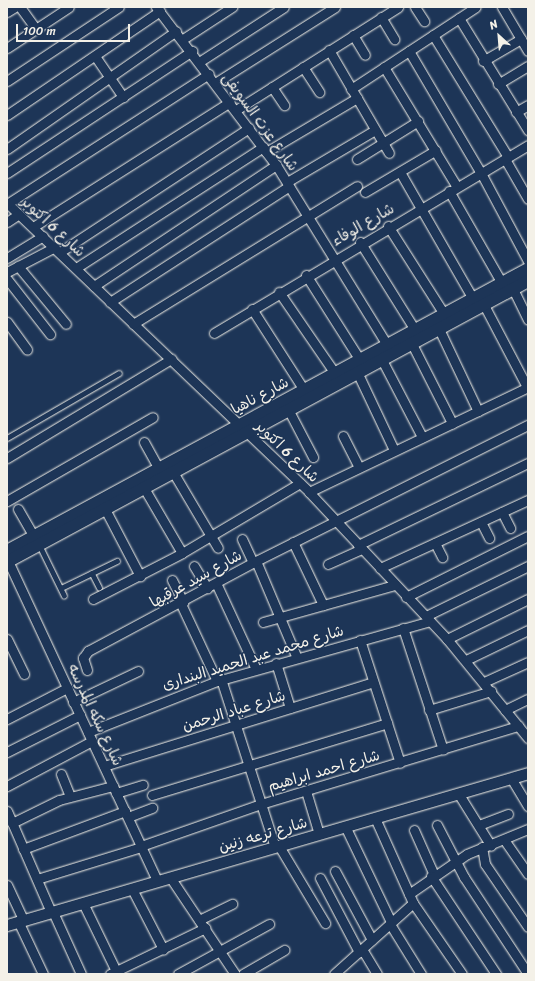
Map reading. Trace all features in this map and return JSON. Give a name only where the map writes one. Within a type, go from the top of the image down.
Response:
[{"type":"main road","name":"شارع ناهيا","points":[[36,541],[105,509],[124,493],[158,469],[243,429],[289,411],[338,378],[360,360],[528,269]]},
{"type":"main road","name":"شارع ناهيا","points":[[7,558],[124,493],[144,488],[173,472],[304,390],[338,378],[358,374],[528,282]]},
{"type":"street","points":[[7,12],[15,7]]},
{"type":"street","points":[[20,7],[36,29]]},
{"type":"street","points":[[7,48],[69,7]]},
{"type":"street","points":[[7,82],[119,7]]},
{"type":"street","points":[[183,39],[232,7]]},
{"type":"street","points":[[199,62],[284,7]]},
{"type":"street","points":[[215,83],[335,7]]},
{"type":"street","points":[[236,110],[398,7]]},
{"type":"street","points":[[415,7],[424,21]]},
{"type":"street","points":[[351,89],[476,7]]},
{"type":"street","points":[[502,7],[528,51]]},
{"type":"street","points":[[7,115],[95,56],[158,9]]},
{"type":"street","name":"شارع عزت السويفى","points":[[158,9],[183,39],[276,165],[387,345]]},
{"type":"street","points":[[381,17],[394,39]]},
{"type":"street","points":[[459,18],[483,61],[528,130]]},
{"type":"street","points":[[7,149],[109,76],[176,31]]},
{"type":"street","points":[[353,35],[365,55]]},
{"type":"street","points":[[433,35],[506,158],[524,184],[528,199]]},
{"type":"street","points":[[483,61],[521,39]]},
{"type":"street","points":[[329,50],[389,153]]},
{"type":"street","points":[[7,173],[192,51]]},
{"type":"street","points":[[408,51],[481,172],[528,261]]},
{"type":"street","points":[[95,56],[123,97]]},
{"type":"street","points":[[498,84],[528,66]]},
{"type":"street","points":[[304,67],[319,92]]},
{"type":"street","points":[[384,67],[436,150],[453,189],[502,283]]},
{"type":"street","points":[[7,204],[208,74]]},
{"type":"street","points":[[272,87],[284,105]]},
{"type":"street","points":[[76,268],[265,150],[357,98]]},
{"type":"street","points":[[33,227],[230,102]]},
{"type":"street","points":[[516,112],[528,105]]},
{"type":"street","points":[[357,159],[418,121]]},
{"type":"street","points":[[7,272],[57,250],[249,128]]},
{"type":"street","points":[[110,302],[288,184],[375,130]]},
{"type":"street","name":"شارع الوفاء","points":[[214,333],[360,242],[528,145]]},
{"type":"street","points":[[365,192],[436,150]]},
{"type":"street","points":[[94,286],[276,165]]},
{"type":"street","points":[[400,172],[473,299]]},
{"type":"street","points":[[133,324],[357,186]]},
{"type":"street","name":"شارع 6 اكتوبر","points":[[7,204],[43,236],[300,483],[395,585],[447,638],[528,738]]},
{"type":"street","points":[[7,222],[19,214]]},
{"type":"street","points":[[388,226],[444,314]]},
{"type":"street","points":[[7,258],[43,236]]},
{"type":"street","points":[[360,242],[415,330]]},
{"type":"street","points":[[18,266],[66,324]]},
{"type":"street","points":[[306,275],[360,360]]},
{"type":"street","points":[[7,279],[50,334]]},
{"type":"street","points":[[513,289],[528,320]]},
{"type":"street","points":[[279,292],[338,378]]},
{"type":"street","points":[[308,492],[527,387],[484,305]]},
{"type":"street","points":[[252,309],[304,390]]},
{"type":"street","points":[[7,322],[27,350]]},
{"type":"street","points":[[439,330],[478,411]]},
{"type":"street","points":[[412,344],[452,423]]},
{"type":"street","points":[[7,458],[171,359]]},
{"type":"street","points":[[382,360],[422,437]]},
{"type":"street","points":[[358,374],[394,450]]},
{"type":"street","points":[[289,411],[313,457]]},
{"type":"street","points":[[7,501],[153,417]]},
{"type":"street","name":"شارع سيد عرقبها","points":[[87,670],[83,658],[88,651],[182,603],[254,562],[528,425]]},
{"type":"street","points":[[343,436],[359,467]]},
{"type":"street","points":[[144,442],[158,469]]},
{"type":"street","points":[[328,564],[528,463]]},
{"type":"street","points":[[173,472],[218,548]]},
{"type":"street","points":[[93,599],[140,576],[300,483]]},
{"type":"street","points":[[144,488],[182,552]]},
{"type":"street","points":[[380,568],[528,500]]},
{"type":"street","points":[[18,509],[36,541]]},
{"type":"street","points":[[105,509],[140,576]]},
{"type":"street","points":[[502,512],[510,528]]},
{"type":"street","points":[[481,522],[489,538]]},
{"type":"street","points":[[406,596],[528,536]]},
{"type":"street","points":[[242,539],[280,617],[297,658]]},
{"type":"street","points":[[293,542],[323,606]]},
{"type":"street","points":[[434,543],[442,557]]},
{"type":"street","name":"شارع سكه المدرسه","points":[[7,558],[157,881]]},
{"type":"street","points":[[194,566],[207,588]]},
{"type":"street","name":"شارع محمد عبد الحميد البندارى","points":[[88,732],[219,680],[403,628],[428,619],[528,566]]},
{"type":"street","points":[[172,580],[219,680],[236,725],[261,804],[277,846],[325,923]]},
{"type":"street","points":[[216,583],[256,669]]},
{"type":"street","points":[[263,622],[395,585]]},
{"type":"street","points":[[447,638],[528,599]]},
{"type":"street","points":[[403,628],[443,750]]},
{"type":"street","points":[[466,660],[528,630]]},
{"type":"street","points":[[7,640],[24,674]]},
{"type":"street","points":[[360,640],[400,763]]},
{"type":"street","points":[[484,682],[528,662]]},
{"type":"street","points":[[276,663],[290,708]]},
{"type":"street","points":[[73,702],[138,671]]},
{"type":"street","name":"شارع عباد الرحمن","points":[[104,766],[373,682]]},
{"type":"street","points":[[7,719],[67,688]]},
{"type":"street","points":[[429,710],[491,691]]},
{"type":"street","points":[[505,710],[528,699]]},
{"type":"street","points":[[7,752],[80,715]]},
{"type":"street","points":[[152,795],[387,724]]},
{"type":"street","name":"شارع احمد ابراهيم","points":[[37,878],[141,847],[261,804],[518,726]]},
{"type":"street","points":[[7,786],[92,741]]},
{"type":"street","name":"شارع ترعه زنين","points":[[7,925],[528,773]]},
{"type":"street","points":[[61,774],[70,796]]},
{"type":"street","points":[[511,778],[528,806]]},
{"type":"street","points":[[12,823],[70,796],[143,785]]},
{"type":"street","points":[[306,790],[319,834]]},
{"type":"street","points":[[458,793],[479,825],[487,846],[485,864],[528,927]]},
{"type":"street","points":[[23,849],[126,814],[152,808]]},
{"type":"street","points":[[7,811],[81,974]]},
{"type":"street","points":[[479,825],[508,814]]},
{"type":"street","points":[[375,818],[411,899],[462,974]]},
{"type":"street","points":[[345,826],[391,923],[421,974]]},
{"type":"street","points":[[437,826],[456,860],[528,974]]},
{"type":"street","points":[[334,974],[391,923],[432,876],[456,860],[528,829]]},
{"type":"street","points":[[414,830],[432,876],[496,974]]},
{"type":"street","points":[[505,840],[528,874]]},
{"type":"street","points":[[336,871],[372,940]]},
{"type":"street","points":[[170,878],[235,974]]},
{"type":"street","points":[[320,878],[360,950],[377,974]]},
{"type":"street","points":[[7,885],[20,921],[43,974]]},
{"type":"street","points":[[132,888],[163,948]]},
{"type":"street","points":[[83,903],[113,972],[205,928]]},
{"type":"street","points":[[199,920],[232,904]]},
{"type":"street","points":[[178,974],[222,953],[269,924]]},
{"type":"street","points":[[243,974],[284,950]]},
{"type":"lane","points":[[7,438],[119,373]]},
{"type":"lane","points":[[36,541],[64,596]]},
{"type":"lane","points":[[61,588],[117,561]]},
{"type":"lane","points":[[92,573],[99,587]]}]
